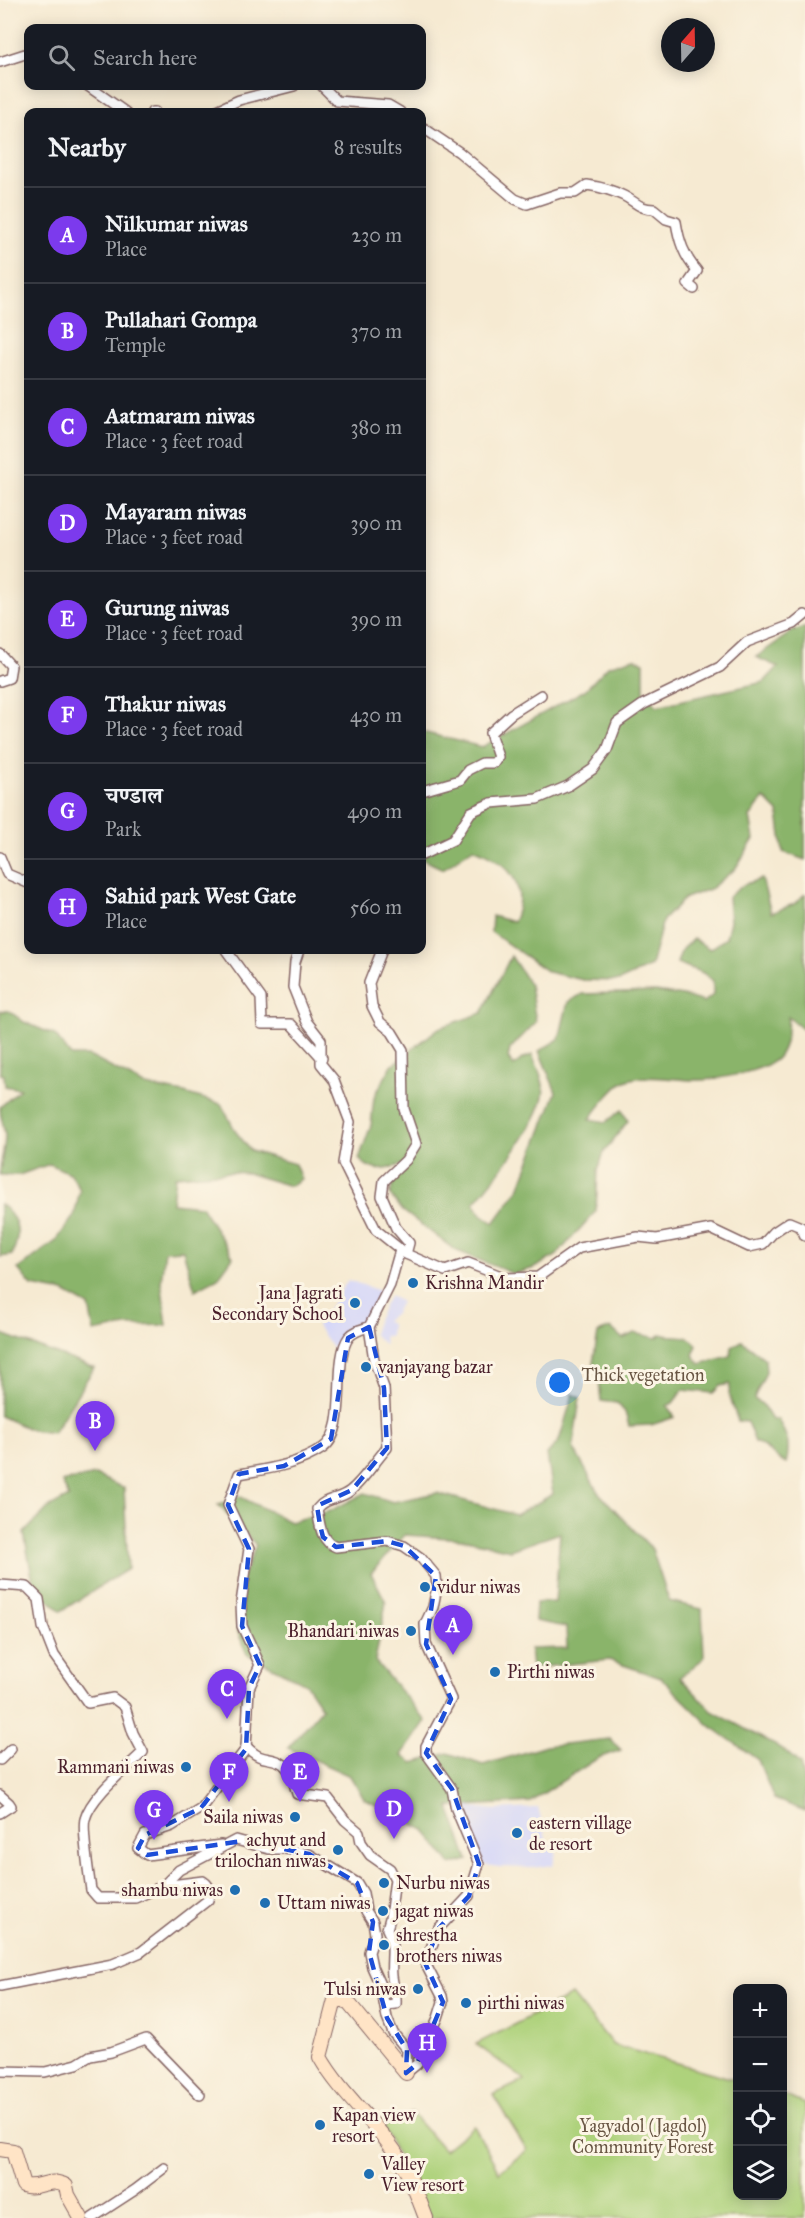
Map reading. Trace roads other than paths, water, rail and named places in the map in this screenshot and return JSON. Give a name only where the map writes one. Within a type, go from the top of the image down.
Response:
[{"type":"street","points":[[0,62],[24,55]]},
{"type":"street","points":[[94,90],[119,108]]},
{"type":"street","points":[[222,108],[239,100],[278,90]]},
{"type":"street","points":[[326,90],[337,101],[388,105],[393,108]]},
{"type":"street","points":[[426,130],[459,152],[515,199],[527,204],[560,193],[575,193],[587,185],[603,187],[626,197],[644,209],[654,209],[666,219],[676,222],[680,244],[689,262],[697,270],[688,284],[694,288]]},
{"type":"street","points":[[426,853],[453,840],[471,812],[491,803],[537,799],[568,786],[592,769],[607,750],[616,723],[644,704],[720,667],[747,642],[794,624],[805,615]]},
{"type":"street","points":[[0,654],[11,666],[9,678],[0,681]]},
{"type":"street","points":[[426,790],[460,780],[468,770],[482,763],[494,763],[498,757],[489,733],[511,714],[542,695]]},
{"type":"street","points":[[0,857],[7,874],[24,881]]},
{"type":"street","points":[[229,954],[261,998],[262,1023],[291,1024],[322,1058]]},
{"type":"street","points":[[298,954],[293,987],[307,1022],[321,1040],[321,1064],[334,1080],[350,1122],[343,1163],[376,1230],[405,1254],[445,1270],[468,1263],[506,1278],[538,1277],[579,1248],[638,1237],[657,1239],[711,1229],[749,1247],[763,1244],[774,1232],[789,1222],[801,1227],[805,1236]]},
{"type":"street","points":[[380,954],[369,983],[372,1006],[380,1022],[392,1032],[403,1050],[404,1109],[416,1144],[406,1160],[384,1181],[382,1196],[396,1228],[409,1243],[369,1327],[374,1360],[384,1388],[387,1448],[352,1490],[344,1496],[321,1503],[317,1509],[323,1537],[330,1545],[336,1547],[387,1541],[404,1546],[421,1558],[436,1576],[437,1587],[433,1606],[425,1624],[426,1644],[451,1699],[426,1746],[426,1753],[452,1789],[456,1809],[479,1864],[469,1896],[439,1928],[424,1964],[443,2002],[417,2064],[406,2073]]},
{"type":"street","points":[[226,1845],[147,1855],[138,1848],[145,1834],[172,1826],[201,1808],[246,1749],[249,1688],[260,1665],[242,1626],[241,1603],[249,1549],[228,1505],[239,1474],[284,1466],[324,1448],[331,1439],[338,1413],[342,1359],[348,1338],[357,1331],[369,1327]]},
{"type":"street","points":[[0,1585],[27,1587],[39,1599],[43,1627],[54,1655],[88,1703],[113,1698],[125,1707],[133,1733],[143,1752],[93,1803],[84,1820],[91,1890],[98,1898],[135,1898],[163,1886],[203,1881],[207,1883],[210,1891],[208,1900],[141,1952],[113,1964],[0,1986]]},
{"type":"street","points":[[246,1746],[255,1756],[282,1763],[291,1773],[297,1794],[328,1798],[345,1820],[359,1832],[361,1842],[370,1855],[390,1869],[395,1879],[387,1929],[392,1938],[392,1975],[397,1993],[396,2004],[385,2005]]},
{"type":"street","points":[[0,1760],[11,1749]]},
{"type":"street","points":[[0,1795],[10,1806],[0,1813]]},
{"type":"street","points":[[163,1886],[179,1870],[236,1840],[243,1840],[269,1849],[309,1854],[357,1883],[363,1893],[366,1911],[375,1934],[369,1952],[372,1967],[381,1987],[393,2033],[407,2050],[406,2073]]},
{"type":"street","points":[[406,2073],[346,2000],[335,2000],[320,2057],[333,2079],[379,2132],[403,2164],[426,2218]]},
{"type":"street","points":[[0,2071],[45,2072],[76,2064],[90,2056],[111,2052],[146,2039],[200,2095]]},
{"type":"street","points":[[0,2149],[11,2150],[14,2153],[23,2185],[29,2187],[55,2181],[66,2186],[81,2218]]},
{"type":"street","points":[[92,2218],[164,2168]]},
{"type":"place","name":"Krishna Mandir","points":[[413,1283]]},
{"type":"place","name":"Jana Jagrati Secondary School","points":[[355,1303]]},
{"type":"place","name":"vanjayang bazar","points":[[366,1367]]},
{"type":"place","name":"Pullahari Gompa","points":[[95,1451]]},
{"type":"place","name":"vidur niwas","points":[[425,1587]]},
{"type":"place","name":"Bhandari niwas","points":[[411,1631]]},
{"type":"place","name":"Nilkumar niwas","points":[[453,1655]]},
{"type":"place","name":"Pirthi niwas","points":[[495,1672]]},
{"type":"place","name":"Aatmaram niwas","points":[[227,1719]]},
{"type":"place","name":"Rammani niwas","points":[[186,1767]]},
{"type":"place","name":"Thakur niwas","points":[[229,1802]]},
{"type":"place","name":"Gurung niwas","points":[[300,1802]]},
{"type":"place","name":"Saila niwas","points":[[295,1817]]},
{"type":"place","name":"eastern village de resort","points":[[517,1833]]},
{"type":"place","name":"Mayaram niwas","points":[[394,1839]]},
{"type":"place","name":"चण्डाल","points":[[154,1840]]},
{"type":"place","name":"achyut and trilochan niwas","points":[[338,1850]]},
{"type":"place","name":"Nurbu niwas","points":[[384,1883]]},
{"type":"place","name":"shambu niwas","points":[[235,1890]]},
{"type":"place","name":"Uttam niwas","points":[[265,1903]]},
{"type":"place","name":"jagat niwas","points":[[383,1911]]},
{"type":"place","name":"shrestha brothers niwas","points":[[384,1945]]},
{"type":"place","name":"Tulsi niwas","points":[[418,1989]]},
{"type":"place","name":"pirthi niwas","points":[[466,2003]]},
{"type":"place","name":"Sahid park West Gate","points":[[427,2073]]},
{"type":"place","name":"Kapan view resort","points":[[320,2125]]},
{"type":"place","name":"Valley View resort","points":[[369,2174]]},
{"type":"park label","name":"Thick vegetation","points":[[643,1375]]},
{"type":"park label","name":"Yagyadol (Jagdol) Community Forest","points":[[643,2136]]}]
